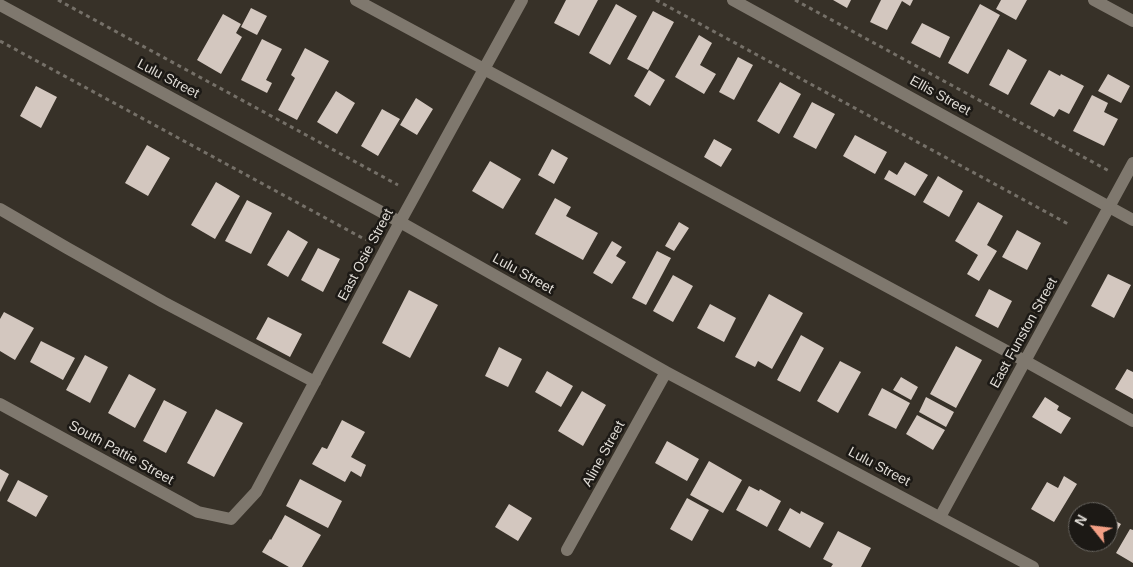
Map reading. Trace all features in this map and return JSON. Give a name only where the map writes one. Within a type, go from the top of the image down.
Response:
[{"type":"street","points":[[356,0],[1133,421]]},
{"type":"street","name":"East Osie Street","points":[[230,519],[256,492],[400,222],[522,0]]},
{"type":"street","name":"Ellis Street","points":[[733,0],[1133,220]]},
{"type":"street","points":[[1094,0],[1133,21]]},
{"type":"street","name":"Lulu Street","points":[[0,5],[400,222],[666,372],[1033,567]]},
{"type":"street","name":"East Funston Street","points":[[940,517],[1133,163]]},
{"type":"street","points":[[0,209],[163,302],[315,382]]},
{"type":"street","name":"Aline Street","points":[[567,550],[666,372]]},
{"type":"street","name":"South Pattie Street","points":[[0,404],[198,512],[230,519]]},
{"type":"path","points":[[58,0],[398,185]]},
{"type":"path","points":[[656,0],[1070,225]]},
{"type":"path","points":[[795,0],[1124,180]]},
{"type":"path","points":[[0,41],[366,240]]},
{"type":"building","points":[[566,0],[598,0],[579,36],[554,23]]},
{"type":"building","points":[[833,0],[851,0],[847,8]]},
{"type":"building","points":[[881,0],[913,0],[910,6],[902,1],[887,30],[870,22]]},
{"type":"building","points":[[1001,0],[1027,0],[1016,20],[996,9]]},
{"type":"building","points":[[616,4],[637,16],[610,65],[589,53]]},
{"type":"building","points":[[980,4],[1000,15],[968,74],[948,63]]},
{"type":"building","points":[[251,8],[267,16],[257,35],[241,27]]},
{"type":"building","points":[[653,11],[674,22],[648,70],[627,59]]},
{"type":"building","points":[[223,14],[241,24],[236,33],[242,37],[221,74],[197,60]]},
{"type":"building","points":[[922,23],[950,37],[940,58],[911,43]]},
{"type":"building","points":[[699,35],[712,43],[700,65],[716,74],[704,94],[675,77]]},
{"type":"building","points":[[262,39],[282,49],[266,80],[272,83],[267,93],[241,80]]},
{"type":"building","points":[[305,48],[329,61],[297,120],[278,110],[295,78],[291,75]]},
{"type":"building","points":[[1008,49],[1027,60],[1008,95],[989,85]]},
{"type":"building","points":[[738,57],[753,65],[734,100],[719,92]]},
{"type":"building","points":[[649,70],[665,80],[650,106],[634,96]]},
{"type":"building","points":[[1049,70],[1084,86],[1069,114],[1059,109],[1054,117],[1030,104]]},
{"type":"building","points":[[1108,74],[1130,86],[1121,103],[1098,91]]},
{"type":"building","points":[[780,82],[801,94],[779,134],[757,121]]},
{"type":"building","points":[[36,86],[57,97],[41,128],[20,116]]},
{"type":"building","points":[[336,91],[355,103],[337,134],[317,122]]},
{"type":"building","points":[[1092,95],[1108,103],[1104,112],[1118,119],[1104,146],[1073,131]]},
{"type":"building","points":[[416,98],[433,109],[417,135],[400,125]]},
{"type":"building","points":[[812,102],[835,114],[816,149],[793,137]]},
{"type":"building","points":[[382,109],[400,119],[378,156],[361,146]]},
{"type":"building","points":[[855,135],[887,152],[875,174],[843,156]]},
{"type":"building","points":[[714,139],[732,149],[721,167],[704,157]]},
{"type":"building","points":[[147,145],[170,158],[148,196],[125,183]]},
{"type":"building","points":[[552,149],[568,158],[554,184],[538,175]]},
{"type":"building","points":[[490,161],[521,179],[503,209],[472,191]]},
{"type":"building","points":[[905,162],[928,175],[915,196],[884,179],[889,170],[897,175]]},
{"type":"building","points":[[938,176],[963,191],[949,217],[923,202]]},
{"type":"building","points":[[216,182],[240,196],[215,239],[191,225]]},
{"type":"building","points":[[555,198],[571,207],[566,216],[598,233],[583,260],[535,234]]},
{"type":"building","points":[[247,200],[272,213],[251,254],[225,241]]},
{"type":"building","points":[[978,202],[1003,216],[987,245],[997,251],[979,281],[967,274],[978,255],[955,241]]},
{"type":"building","points":[[679,222],[689,228],[674,251],[665,246]]},
{"type":"building","points":[[288,230],[308,242],[288,277],[267,265]]},
{"type":"building","points":[[1017,230],[1041,243],[1027,270],[1002,257]]},
{"type":"building","points":[[612,241],[622,247],[616,256],[626,262],[612,284],[593,273]]},
{"type":"building","points":[[318,248],[340,259],[323,292],[301,280]]},
{"type":"building","points":[[657,251],[671,258],[646,305],[632,298]]},
{"type":"building","points":[[1108,274],[1131,285],[1114,318],[1091,306]]},
{"type":"building","points":[[673,275],[693,286],[673,322],[653,311]]},
{"type":"building","points":[[989,289],[1012,301],[998,328],[975,316]]},
{"type":"building","points":[[409,290],[438,305],[410,358],[382,343]]},
{"type":"building","points":[[769,294],[803,313],[772,369],[758,361],[755,367],[735,357]]},
{"type":"building","points":[[710,304],[736,318],[724,342],[697,328]]},
{"type":"building","points":[[4,312],[34,328],[15,360],[0,351],[0,319]]},
{"type":"building","points":[[268,317],[302,334],[290,357],[256,339]]},
{"type":"building","points":[[801,335],[824,348],[800,392],[777,380]]},
{"type":"building","points":[[41,341],[75,358],[63,380],[30,362]]},
{"type":"building","points":[[956,346],[982,360],[956,408],[930,394]]},
{"type":"building","points":[[499,347],[522,359],[508,387],[485,376]]},
{"type":"building","points":[[85,355],[108,367],[90,403],[66,390]]},
{"type":"building","points":[[840,361],[861,372],[838,413],[817,401]]},
{"type":"building","points":[[1127,369],[1133,372],[1133,399],[1115,389]]},
{"type":"building","points":[[547,371],[573,386],[561,407],[535,392]]},
{"type":"building","points":[[129,374],[156,389],[135,428],[108,413]]},
{"type":"building","points":[[901,377],[918,387],[911,400],[893,390]]},
{"type":"building","points":[[882,388],[910,403],[896,429],[868,415]]},
{"type":"building","points":[[582,391],[606,405],[583,446],[558,431]]},
{"type":"building","points":[[926,397],[954,412],[946,427],[919,412]]},
{"type":"building","points":[[1045,397],[1059,406],[1057,410],[1071,418],[1061,434],[1032,417]]},
{"type":"building","points":[[164,400],[187,412],[166,453],[143,441]]},
{"type":"building","points":[[216,409],[243,423],[214,477],[187,463]]},
{"type":"building","points":[[917,415],[945,430],[933,450],[906,434]]},
{"type":"building","points":[[342,420],[365,432],[351,457],[366,465],[361,477],[351,471],[345,482],[312,464],[322,447],[327,449]]},
{"type":"building","points":[[667,441],[699,459],[687,481],[655,463]]},
{"type":"building","points":[[709,461],[742,480],[723,513],[690,495]]},
{"type":"building","points":[[0,469],[9,474],[0,492]]},
{"type":"building","points":[[1064,476],[1077,484],[1054,522],[1031,509],[1047,482],[1058,488]]},
{"type":"building","points":[[300,479],[342,501],[328,528],[286,506]]},
{"type":"building","points":[[18,480],[48,496],[36,517],[7,501]]},
{"type":"building","points":[[749,486],[759,491],[760,489],[781,501],[767,527],[736,510]]},
{"type":"building","points":[[687,498],[709,510],[692,541],[670,529]]},
{"type":"building","points":[[509,504],[532,518],[518,541],[495,527]]},
{"type":"building","points":[[790,508],[800,514],[801,511],[824,523],[810,548],[778,530]]},
{"type":"building","points":[[285,515],[321,535],[302,567],[289,567],[262,552]]},
{"type":"building","points":[[1130,529],[1133,530],[1133,563],[1116,553]]},
{"type":"building","points":[[838,531],[871,548],[861,567],[831,567],[833,564],[823,559]]}]
